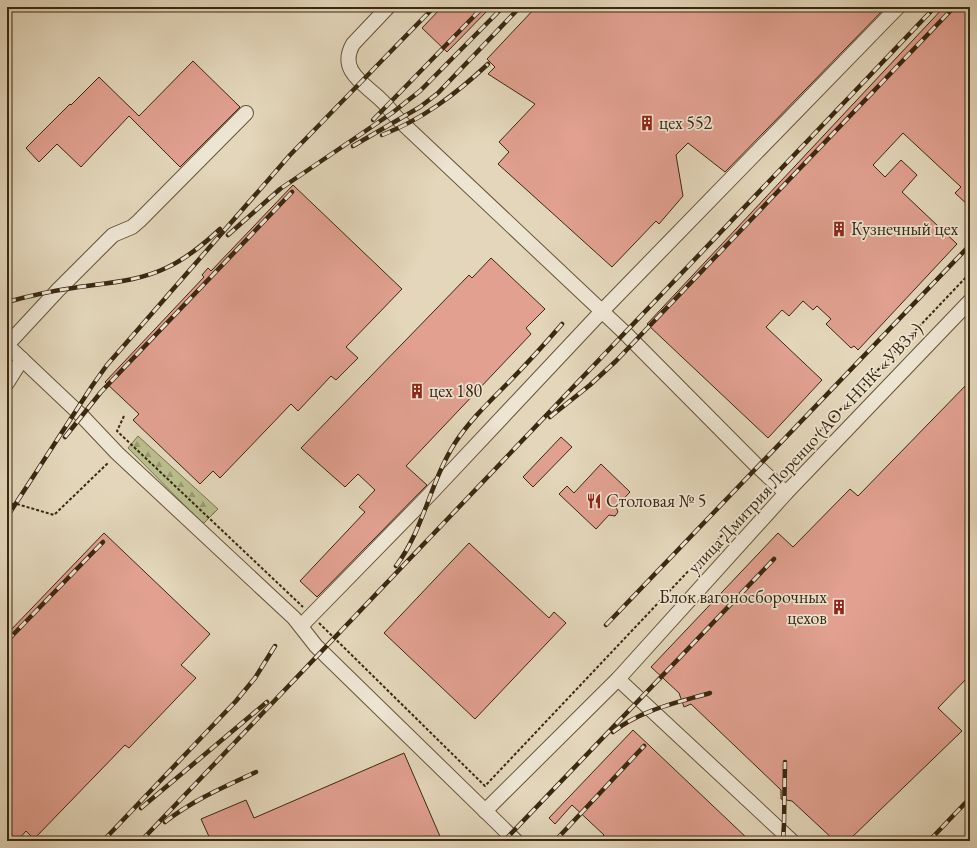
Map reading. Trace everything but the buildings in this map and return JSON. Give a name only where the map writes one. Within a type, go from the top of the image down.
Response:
[{"type":"lane","points":[[388,7],[353,44],[349,51],[348,58],[351,71],[399,120],[602,313],[625,333],[786,493]]},
{"type":"lane","points":[[301,626],[438,486],[602,313],[898,7]]},
{"type":"lane","points":[[246,113],[139,221],[132,227],[113,235],[7,345],[82,416],[117,453],[294,618],[310,640],[516,841]]},
{"type":"lane","name":"улица Дмитрия Лоренцо (АО «НПК «УВЗ»)","points":[[485,811],[618,679],[786,493],[970,301]]},
{"type":"lane","points":[[7,383],[22,359]]},
{"type":"lane","points":[[618,679],[792,841]]},
{"type":"path","points":[[124,416],[117,431],[312,615],[486,786],[970,273]]},
{"type":"path","points":[[7,504],[16,504],[54,515],[117,453]]},
{"type":"green space","points":[[138,436],[218,509],[203,524],[128,448]]},
{"type":"railway","points":[[7,517],[107,365],[290,155],[434,7]]},
{"type":"railway","points":[[373,120],[483,7]]},
{"type":"railway","points":[[228,235],[280,189],[392,113],[420,91],[503,7]]},
{"type":"railway","points":[[353,146],[420,107],[438,93],[520,7]]},
{"type":"railway","points":[[141,841],[935,7]]},
{"type":"railway","points":[[550,417],[590,385],[616,361],[954,7]]},
{"type":"railway","points":[[382,135],[397,129],[438,105],[464,86],[488,64]]},
{"type":"railway","points":[[65,437],[101,392],[292,192]]},
{"type":"railway","points":[[7,302],[56,291],[132,279],[155,273],[188,256],[220,229]]},
{"type":"railway","points":[[606,625],[970,245]]},
{"type":"railway","points":[[396,566],[414,537],[439,473],[455,443],[477,415],[562,324]]},
{"type":"railway","points":[[7,641],[103,542]]},
{"type":"railway","points":[[504,841],[774,559]]},
{"type":"railway","points":[[103,841],[236,701],[255,678],[275,646]]},
{"type":"railway","points":[[613,732],[635,718],[659,708],[710,693]]},
{"type":"railway","points":[[141,808],[267,702]]},
{"type":"railway","points":[[555,841],[644,746]]},
{"type":"railway","points":[[783,841],[785,762]]},
{"type":"railway","points":[[165,822],[198,800],[256,772]]},
{"type":"railway","points":[[929,841],[970,798]]},
{"type":"place","name":"цех 552","points":[[647,123]]},
{"type":"place","name":"Кузнечный цех","points":[[839,229]]},
{"type":"place","name":"цех 180","points":[[417,391]]},
{"type":"place","name":"Столовая № 5","points":[[594,501]]},
{"type":"place","name":"Блок вагоносборочных цехов","points":[[839,607]]}]
